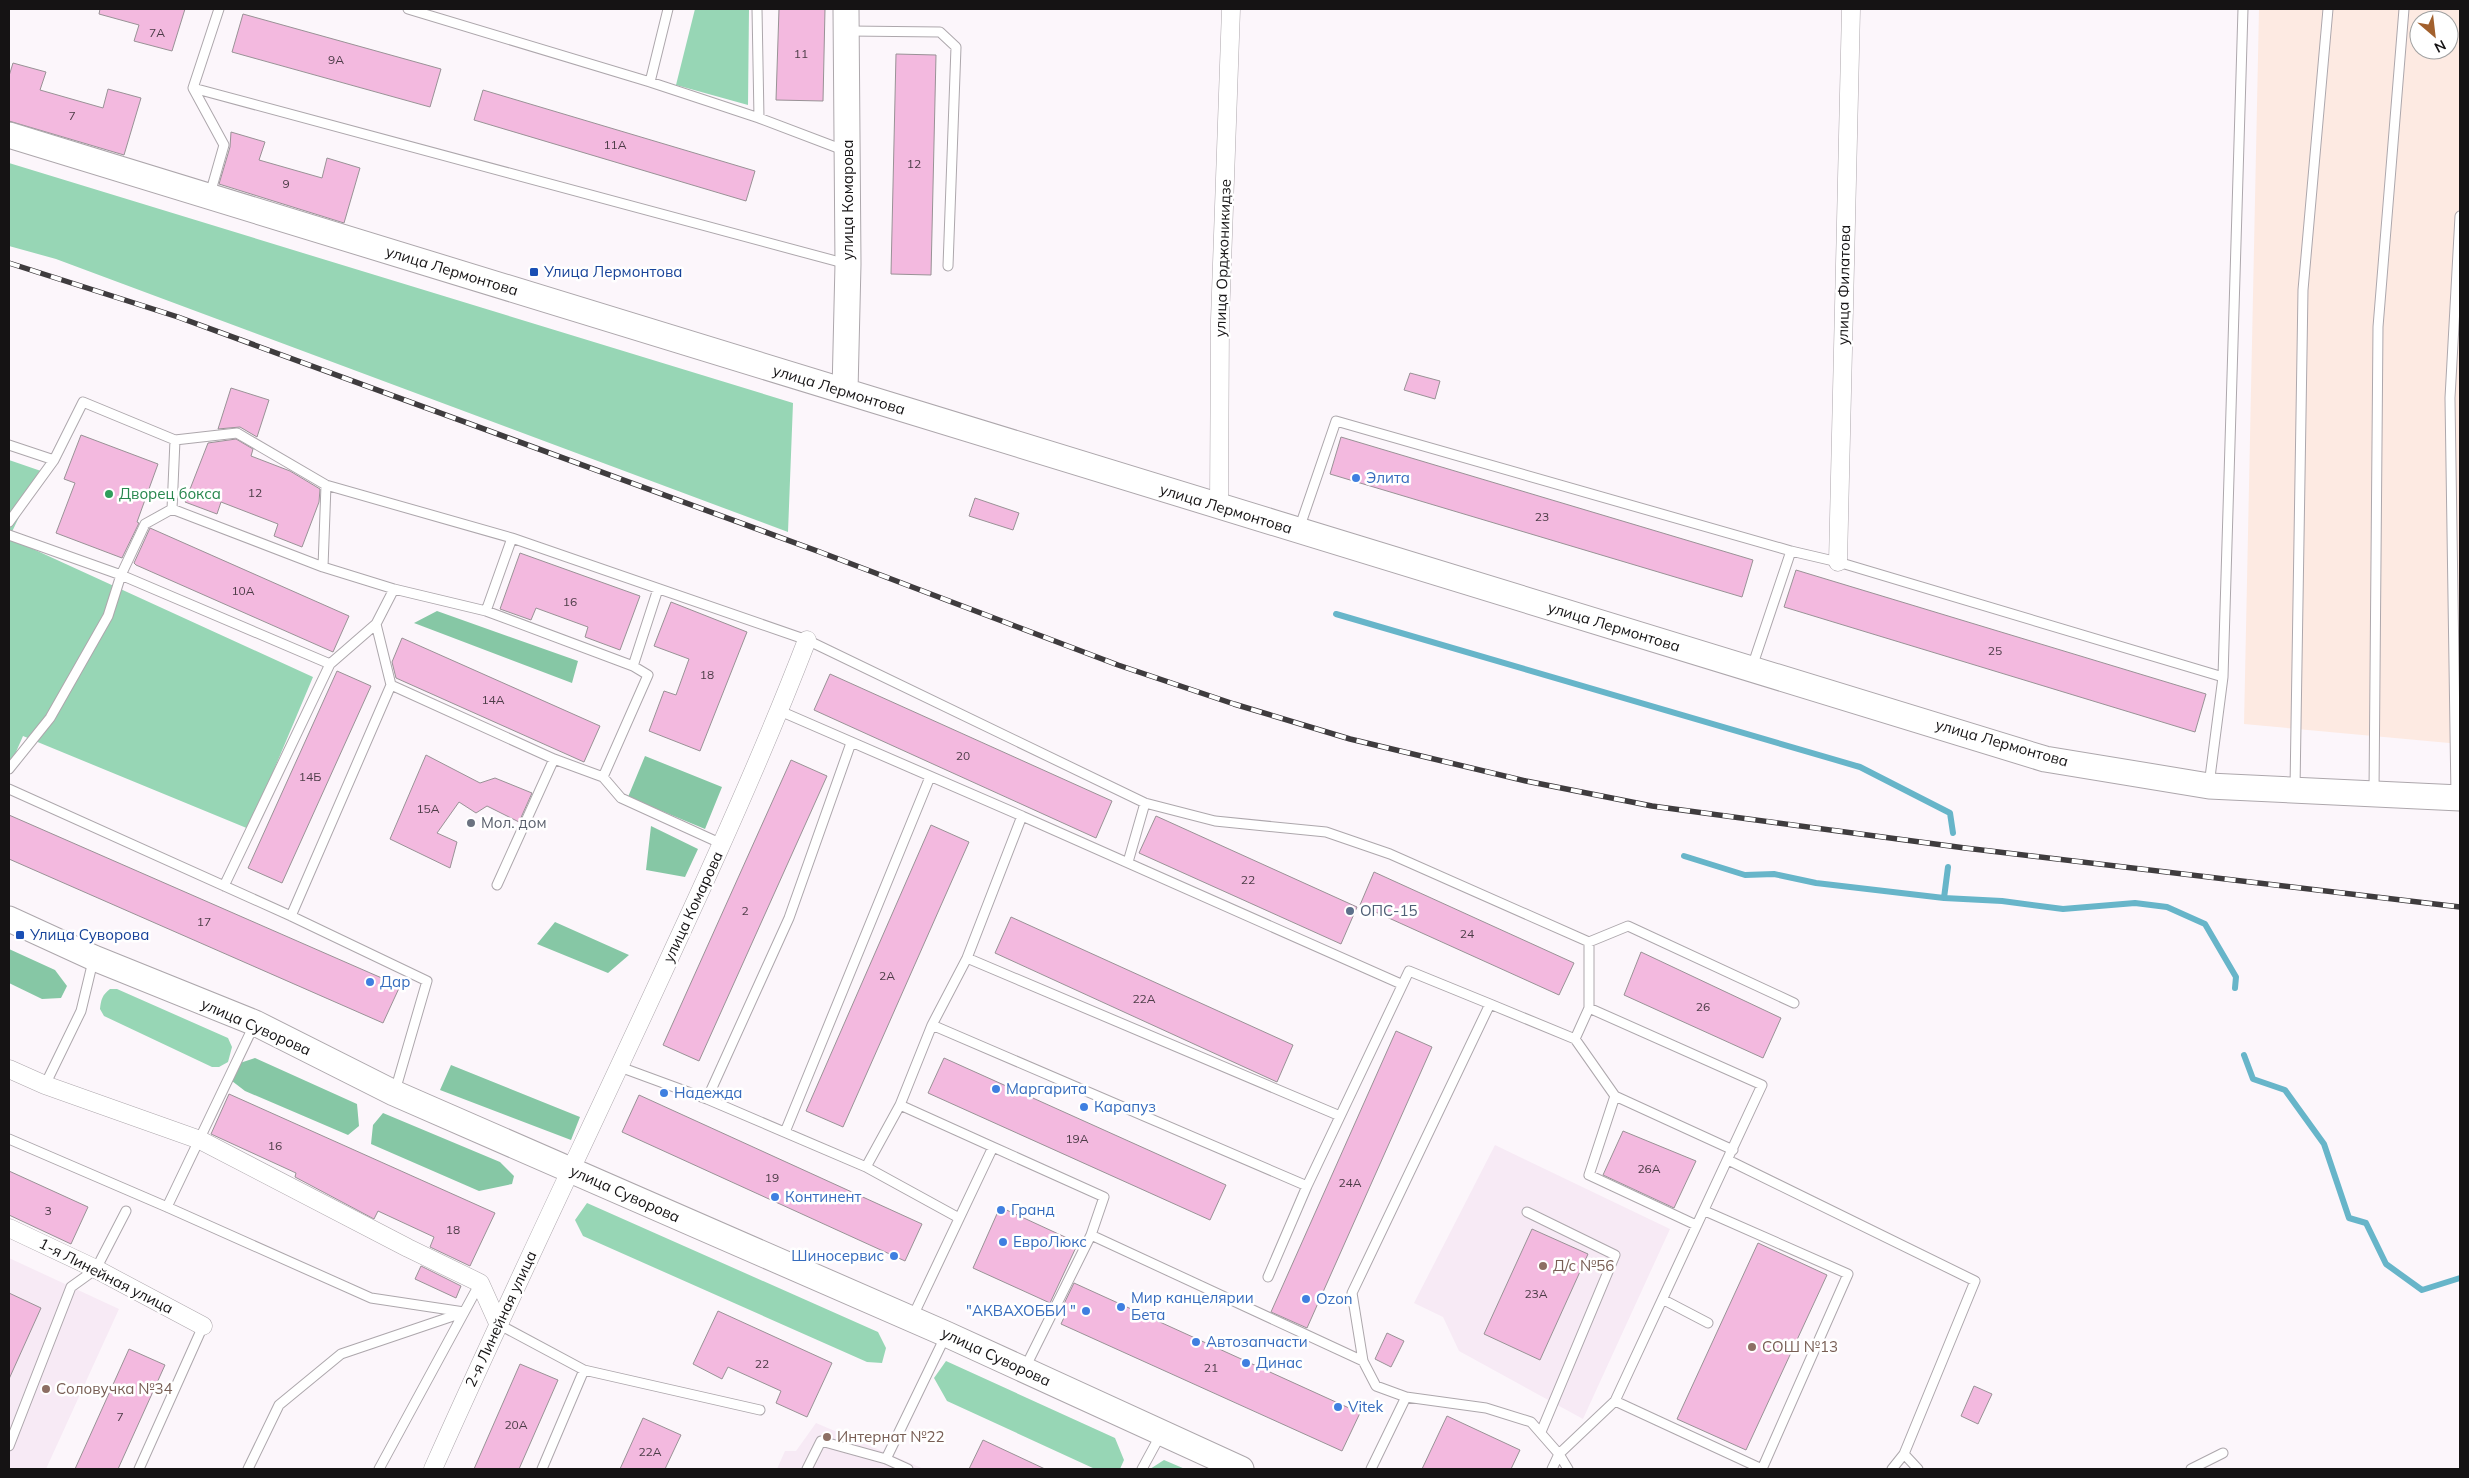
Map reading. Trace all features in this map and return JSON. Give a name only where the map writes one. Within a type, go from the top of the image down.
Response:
[{"type":"main road","name":"улица Комарова","points":[[845,391],[848,264],[846,20]]},
{"type":"main road","name":"улица Лермонтова","points":[[9,135],[2045,759],[2209,786],[2458,798]]},
{"type":"main road","name":"улица Суворова","points":[[9,919],[94,958],[255,1023],[394,1093],[946,1334],[1023,1371],[1242,1469]]},
{"type":"street","name":"улица Орджоникидзе","points":[[1219,507],[1220,320],[1231,9]]},
{"type":"street","name":"улица Филатова","points":[[1838,562],[1851,9]]},
{"type":"street","name":"улица Комарова","points":[[572,1171],[722,844],[780,711],[806,640]]},
{"type":"street","points":[[9,1068],[45,1085],[200,1140],[408,1248],[480,1282],[498,1324]]},
{"type":"street","name":"2-я Линейная улица","points":[[433,1469],[498,1324],[572,1171]]},
{"type":"street","name":"1-я Линейная улица","points":[[9,1228],[96,1269],[203,1326]]},
{"type":"lane","points":[[209,197],[224,145],[192,88],[219,9]]},
{"type":"lane","points":[[408,9],[650,82],[759,118],[847,151]]},
{"type":"lane","points":[[650,82],[668,9]]},
{"type":"lane","points":[[758,9],[759,118]]},
{"type":"lane","points":[[2209,786],[2223,677],[2243,9]]},
{"type":"lane","points":[[2295,790],[2303,290],[2328,9]]},
{"type":"lane","points":[[2374,794],[2378,327],[2404,9]]},
{"type":"lane","points":[[846,20],[940,32],[956,47],[948,266]]},
{"type":"lane","points":[[192,88],[848,264]]},
{"type":"lane","points":[[2458,798],[2450,398],[2460,216]]},
{"type":"lane","points":[[9,522],[54,460],[83,402],[175,440],[237,433],[326,485],[512,538],[806,640],[1145,803],[1215,821],[1326,832],[1390,854],[1590,942],[1628,926],[1794,1002]]},
{"type":"lane","points":[[1298,531],[1336,421],[1791,551],[1838,562],[2223,677]]},
{"type":"lane","points":[[172,509],[175,440]]},
{"type":"lane","points":[[9,445],[54,460]]},
{"type":"lane","points":[[323,567],[326,485]]},
{"type":"lane","points":[[172,509],[323,567],[394,590],[486,611],[633,666],[648,675],[603,776]]},
{"type":"lane","points":[[9,769],[50,718],[108,616],[122,575],[146,524],[172,509]]},
{"type":"lane","points":[[9,534],[122,575],[330,664]]},
{"type":"lane","points":[[486,611],[512,538]]},
{"type":"lane","points":[[1751,669],[1791,551]]},
{"type":"lane","points":[[633,666],[658,589]]},
{"type":"lane","points":[[224,886],[330,664],[376,624],[394,590]]},
{"type":"lane","points":[[291,916],[391,685],[376,624]]},
{"type":"lane","points":[[391,685],[554,758],[603,776],[621,798],[722,844]]},
{"type":"lane","points":[[780,711],[1128,862],[1401,984]]},
{"type":"lane","points":[[707,1099],[789,918],[851,743]]},
{"type":"lane","points":[[497,885],[554,758]]},
{"type":"lane","points":[[785,1132],[930,777]]},
{"type":"lane","points":[[9,789],[291,916],[427,981],[394,1093]]},
{"type":"lane","points":[[1128,862],[1145,803]]},
{"type":"lane","points":[[866,1166],[900,1105],[932,1025],[967,958],[1022,816]]},
{"type":"lane","points":[[1575,1039],[1589,1008],[1590,942]]},
{"type":"lane","points":[[45,1085],[81,1011],[94,958]]},
{"type":"lane","points":[[967,958],[1340,1116]]},
{"type":"lane","points":[[1268,1277],[1307,1186],[1401,984],[1409,971],[1575,1039],[1615,1096],[1733,1150]]},
{"type":"lane","points":[[1490,1004],[1352,1293],[1363,1361],[1376,1386],[1406,1398],[1486,1408],[1531,1422],[1559,1454],[1568,1469]]},
{"type":"lane","points":[[1552,1469],[1559,1454],[1615,1401],[1664,1300],[1696,1225],[1705,1211],[1762,1085],[1589,1008]]},
{"type":"lane","points":[[167,1206],[255,1023]]},
{"type":"lane","points":[[932,1025],[1307,1186]]},
{"type":"lane","points":[[620,1067],[707,1099],[866,1166],[959,1218]]},
{"type":"lane","points":[[1615,1096],[1589,1175],[1696,1225]]},
{"type":"lane","points":[[900,1105],[1104,1197],[1090,1235],[1023,1371]]},
{"type":"lane","points":[[9,1139],[167,1206],[371,1298],[464,1312]]},
{"type":"lane","points":[[911,1319],[992,1147]]},
{"type":"lane","points":[[1728,1160],[1975,1281],[1904,1454],[1892,1469]]},
{"type":"lane","points":[[9,1446],[71,1287],[96,1269],[126,1211]]},
{"type":"lane","points":[[1615,1401],[1762,1469],[1848,1274],[1705,1211]]},
{"type":"lane","points":[[1527,1212],[1615,1255],[1541,1432]]},
{"type":"lane","points":[[1090,1235],[1363,1361]]},
{"type":"lane","points":[[379,1469],[480,1282]]},
{"type":"lane","points":[[1664,1300],[1708,1323]]},
{"type":"lane","points":[[248,1469],[279,1405],[341,1354],[464,1312]]},
{"type":"lane","points":[[498,1324],[584,1370],[760,1410]]},
{"type":"lane","points":[[139,1469],[203,1326]]},
{"type":"lane","points":[[886,1459],[946,1334]]},
{"type":"lane","points":[[542,1469],[584,1370]]},
{"type":"lane","points":[[1371,1469],[1406,1398]]},
{"type":"lane","points":[[1142,1469],[1162,1432]]},
{"type":"lane","points":[[807,1469],[821,1441],[886,1459],[908,1469]]},
{"type":"lane","points":[[2191,1469],[2223,1453]]},
{"type":"lane","points":[[1904,1454],[1918,1469]]},
{"type":"shaded area","points":[[2259,9],[2460,9],[2460,744],[2244,724]]},
{"type":"shaded area","name":"Д/с №56","points":[[1495,1145],[1670,1229],[1583,1419],[1459,1351],[1443,1317],[1414,1303]]},
{"type":"shaded area","name":"Соловучка №34","points":[[9,1258],[119,1309],[46,1469],[9,1469]]},
{"type":"shaded area","name":"Интернат №22","points":[[816,1423],[924,1469],[777,1469],[785,1451],[796,1451]]},
{"type":"green space","points":[[695,9],[749,9],[748,105],[676,85]]},
{"type":"green space","points":[[9,163],[793,403],[788,532],[56,259],[9,246]]},
{"type":"green space","points":[[9,460],[41,471],[9,538]]},
{"type":"green space","points":[[9,538],[313,677],[249,829],[23,736],[9,768]]},
{"type":"green space","points":[[437,611],[578,661],[572,683],[414,623]]},
{"type":"green space","points":[[645,756],[722,787],[705,829],[628,797]]},
{"type":"green space","points":[[651,826],[698,849],[685,877],[646,870]]},
{"type":"green space","points":[[555,922],[629,955],[608,973],[537,944]]},
{"type":"green space","points":[[9,949],[55,970],[67,986],[61,998],[42,999],[9,983]]},
{"type":"green space","points":[[110,989],[117,989],[228,1038],[232,1047],[228,1062],[219,1067],[212,1067],[104,1016],[100,1009],[101,1003]]},
{"type":"green space","points":[[255,1058],[357,1104],[359,1126],[348,1135],[245,1091],[232,1081],[240,1063]]},
{"type":"green space","points":[[451,1065],[580,1117],[571,1140],[440,1090]]},
{"type":"green space","points":[[383,1113],[500,1162],[514,1176],[512,1184],[479,1191],[371,1144],[373,1125]]},
{"type":"green space","points":[[587,1203],[878,1332],[886,1348],[882,1363],[867,1362],[583,1236],[575,1220]]},
{"type":"green space","points":[[946,1361],[1115,1438],[1124,1460],[1120,1469],[1095,1469],[947,1401],[934,1378]]},
{"type":"green space","points":[[1164,1460],[1185,1469],[1150,1469]]},
{"type":"building","points":[[100,9],[185,9],[172,51],[134,41],[139,25],[99,14]]},
{"type":"building","points":[[779,9],[825,9],[823,101],[776,100]]},
{"type":"building","points":[[243,14],[441,69],[430,107],[232,52]]},
{"type":"building","points":[[896,54],[936,55],[931,275],[891,274]]},
{"type":"building","points":[[13,63],[46,72],[40,90],[103,108],[108,89],[141,98],[124,155],[9,121],[9,76]]},
{"type":"building","points":[[483,90],[755,171],[746,201],[474,120]]},
{"type":"building","points":[[231,132],[265,142],[259,160],[322,178],[327,158],[360,168],[344,223],[219,184],[230,147]]},
{"type":"building","points":[[1410,373],[1440,381],[1435,399],[1404,390]]},
{"type":"building","points":[[231,388],[269,400],[257,437],[240,427],[218,429]]},
{"type":"building","name":"Дворец бокса","points":[[81,435],[158,464],[137,522],[139,523],[122,558],[56,533],[75,483],[64,479]]},
{"type":"building","points":[[1341,437],[1753,560],[1742,597],[1330,474]]},
{"type":"building","points":[[236,439],[253,449],[251,456],[290,471],[320,489],[319,502],[302,547],[274,536],[278,524],[221,502],[217,514],[185,502],[208,443]]},
{"type":"building","points":[[975,498],[1019,513],[1013,530],[969,516]]},
{"type":"building","points":[[150,528],[349,616],[333,652],[136,565],[134,563]]},
{"type":"building","points":[[520,553],[640,596],[620,650],[585,637],[588,627],[536,608],[531,620],[500,609]]},
{"type":"building","points":[[1796,570],[2206,694],[2195,732],[1784,607]]},
{"type":"building","points":[[671,602],[747,632],[700,751],[649,731],[664,691],[676,695],[689,659],[654,646]]},
{"type":"building","points":[[402,638],[600,726],[584,762],[396,678],[392,662]]},
{"type":"building","points":[[337,671],[371,686],[282,883],[248,868]]},
{"type":"building","points":[[830,674],[1112,801],[1096,838],[814,710]]},
{"type":"building","points":[[426,755],[480,783],[495,778],[532,793],[519,822],[487,806],[476,813],[459,802],[437,833],[457,842],[450,868],[390,839]]},
{"type":"building","points":[[791,760],[827,776],[699,1061],[663,1045]]},
{"type":"building","points":[[9,815],[400,986],[383,1023],[9,859]]},
{"type":"building","points":[[1156,816],[1357,907],[1341,944],[1139,853]]},
{"type":"building","points":[[931,825],[969,842],[843,1127],[806,1111]]},
{"type":"building","points":[[1374,872],[1574,963],[1559,995],[1360,905]]},
{"type":"building","points":[[1011,917],[1293,1045],[1277,1082],[995,953]]},
{"type":"building","points":[[1641,952],[1781,1018],[1763,1058],[1624,995]]},
{"type":"building","points":[[1396,1031],[1432,1047],[1307,1328],[1271,1312]]},
{"type":"building","points":[[944,1058],[1226,1185],[1210,1220],[928,1093]]},
{"type":"building","points":[[229,1094],[495,1213],[470,1266],[430,1247],[434,1237],[378,1211],[374,1219],[295,1177],[296,1173],[211,1134]]},
{"type":"building","points":[[639,1095],[922,1224],[905,1261],[622,1132]]},
{"type":"building","points":[[1623,1131],[1696,1161],[1674,1208],[1603,1175]]},
{"type":"building","points":[[9,1171],[88,1207],[71,1244],[9,1215]]},
{"type":"building","points":[[1000,1207],[1078,1243],[1050,1303],[973,1268]]},
{"type":"building","points":[[1532,1229],[1588,1254],[1540,1360],[1484,1334]]},
{"type":"building","name":"СОШ №13","points":[[1758,1243],[1827,1275],[1746,1450],[1677,1419]]},
{"type":"building","points":[[421,1266],[461,1286],[456,1298],[415,1279]]},
{"type":"building","points":[[1074,1283],[1360,1413],[1342,1451],[1061,1324],[1067,1311],[1062,1308]]},
{"type":"building","points":[[9,1293],[41,1308],[9,1379]]},
{"type":"building","points":[[718,1311],[832,1363],[807,1417],[776,1403],[781,1391],[728,1367],[722,1379],[693,1364]]},
{"type":"building","points":[[1387,1333],[1404,1341],[1391,1367],[1375,1359]]},
{"type":"building","points":[[129,1349],[165,1365],[118,1469],[75,1469]]},
{"type":"building","points":[[520,1364],[558,1380],[519,1469],[474,1469]]},
{"type":"building","points":[[1974,1386],[1992,1394],[1978,1424],[1961,1416]]},
{"type":"building","points":[[1447,1416],[1520,1450],[1511,1469],[1422,1469]]},
{"type":"building","points":[[643,1418],[681,1435],[665,1469],[620,1469]]},
{"type":"building","points":[[983,1440],[1045,1469],[969,1469]]},
{"type":"waterway","points":[[1336,614],[1860,767],[1950,813],[1953,833]]},
{"type":"waterway","points":[[1684,856],[1745,875],[1774,874],[1816,883],[1944,898],[2002,901],[2063,909],[2135,903],[2167,907],[2205,924],[2236,977],[2235,988]]},
{"type":"waterway","points":[[1944,898],[1948,867]]},
{"type":"waterway","points":[[2244,1055],[2253,1079],[2285,1090],[2324,1144],[2349,1218],[2366,1223],[2386,1264],[2422,1290],[2460,1278]]},
{"type":"railway","points":[[9,263],[178,317],[820,552],[1118,665],[1234,704],[1350,739],[1526,781],[1652,806],[1965,848],[2460,907]]},
{"type":"place","name":"Улица Лермонтова","points":[[534,272]]},
{"type":"place","name":"Элита","points":[[1356,478]]},
{"type":"place","name":"Дворец бокса","points":[[109,494]]},
{"type":"place","name":"Мол. дом","points":[[471,823]]},
{"type":"place","name":"ОПС-15","points":[[1350,911]]},
{"type":"place","name":"Улица Суворова","points":[[20,935]]},
{"type":"place","name":"Дар","points":[[370,982]]},
{"type":"place","name":"Маргарита","points":[[996,1089]]},
{"type":"place","name":"Надежда","points":[[664,1093]]},
{"type":"place","name":"Карапуз","points":[[1084,1107]]},
{"type":"place","name":"Континент","points":[[775,1197]]},
{"type":"place","name":"Гранд","points":[[1001,1210]]},
{"type":"place","name":"ЕвроЛюкс","points":[[1003,1242]]},
{"type":"place","name":"Шиносервис","points":[[894,1256]]},
{"type":"place","name":"Д/с №56","points":[[1543,1266]]},
{"type":"place","name":"Ozon","points":[[1306,1299]]},
{"type":"place","name":"Мир канцелярии Бета","points":[[1121,1307]]},
{"type":"place","name":"\"АКВАХОББИ \"","points":[[1086,1311]]},
{"type":"place","name":"Автозапчасти","points":[[1196,1342]]},
{"type":"place","name":"СОШ №13","points":[[1752,1347]]},
{"type":"place","name":"Динас","points":[[1246,1363]]},
{"type":"place","name":"Соловучка №34","points":[[46,1389]]},
{"type":"place","name":"Vitek","points":[[1338,1407]]},
{"type":"place","name":"Интернат №22","points":[[827,1437]]}]
